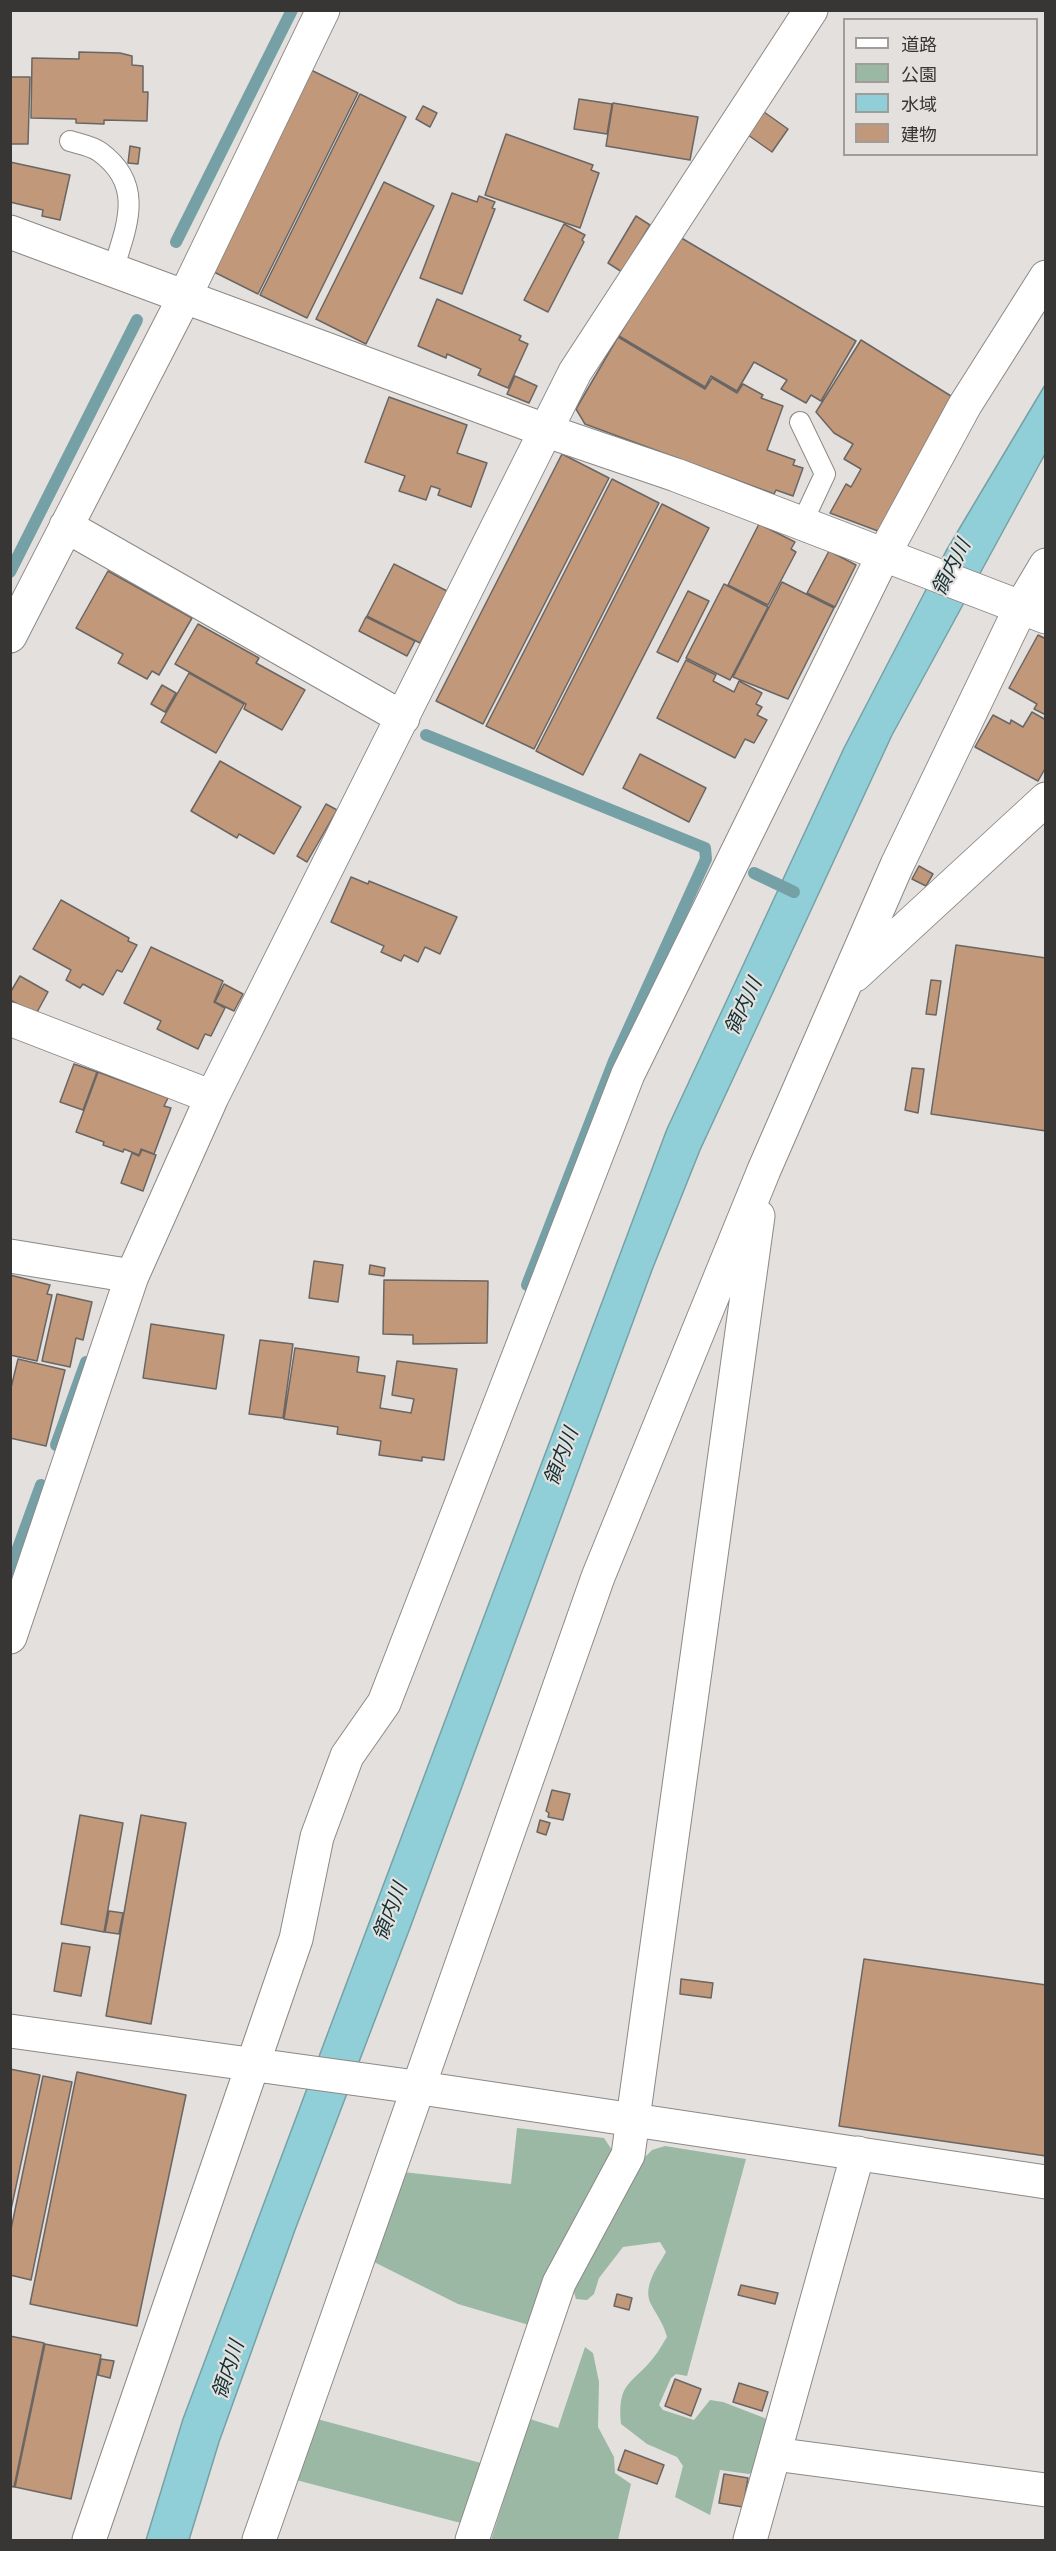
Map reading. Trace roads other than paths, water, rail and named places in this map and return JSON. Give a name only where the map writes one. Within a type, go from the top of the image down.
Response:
[{"type":"street","points":[[10,636],[184,296],[323,10]]},
{"type":"street","points":[[10,1636],[132,1276],[212,1097],[575,372],[812,10]]},
{"type":"street","points":[[10,232],[547,431],[676,475],[1021,607]]},
{"type":"street","points":[[89,2541],[257,2064],[296,1939],[317,1837],[347,1756],[384,1703],[628,1074],[899,560],[965,405],[1046,277]]},
{"type":"street","points":[[66,526],[403,718]]},
{"type":"street","points":[[259,2541],[410,2086],[598,1577],[764,1170],[897,865],[1021,607],[1046,565]]},
{"type":"street","points":[[845,984],[1046,799]]},
{"type":"street","points":[[10,1019],[212,1097]]},
{"type":"street","points":[[471,2541],[559,2283],[628,2155],[764,1170]]},
{"type":"street","points":[[10,1256],[132,1276]]},
{"type":"street","points":[[10,2031],[410,2086],[1046,2182]]},
{"type":"street","points":[[750,2541],[858,2153]]},
{"type":"street","points":[[774,2454],[1046,2490]]},
{"type":"lane","points":[[70,141],[99,151],[125,178],[128,189],[128,222],[113,270]]},
{"type":"lane","points":[[800,423],[825,474],[802,523]]},
{"type":"water","name":"領内川","points":[[1045,385],[1045,454],[892,735],[700,1150],[652,1270],[410,1928],[295,2230],[219,2442],[189,2540],[146,2540],[183,2419],[667,1129],[844,748],[946,551]]},
{"type":"waterway","points":[[176,242],[292,10]]},
{"type":"waterway","points":[[10,572],[137,320]]},
{"type":"waterway","points":[[426,735],[705,848],[706,859],[614,1061],[527,1285]]},
{"type":"waterway","points":[[754,873],[794,892]]},
{"type":"waterway","points":[[56,1445],[86,1362]]},
{"type":"waterway","points":[[10,1570],[41,1485]]}]
